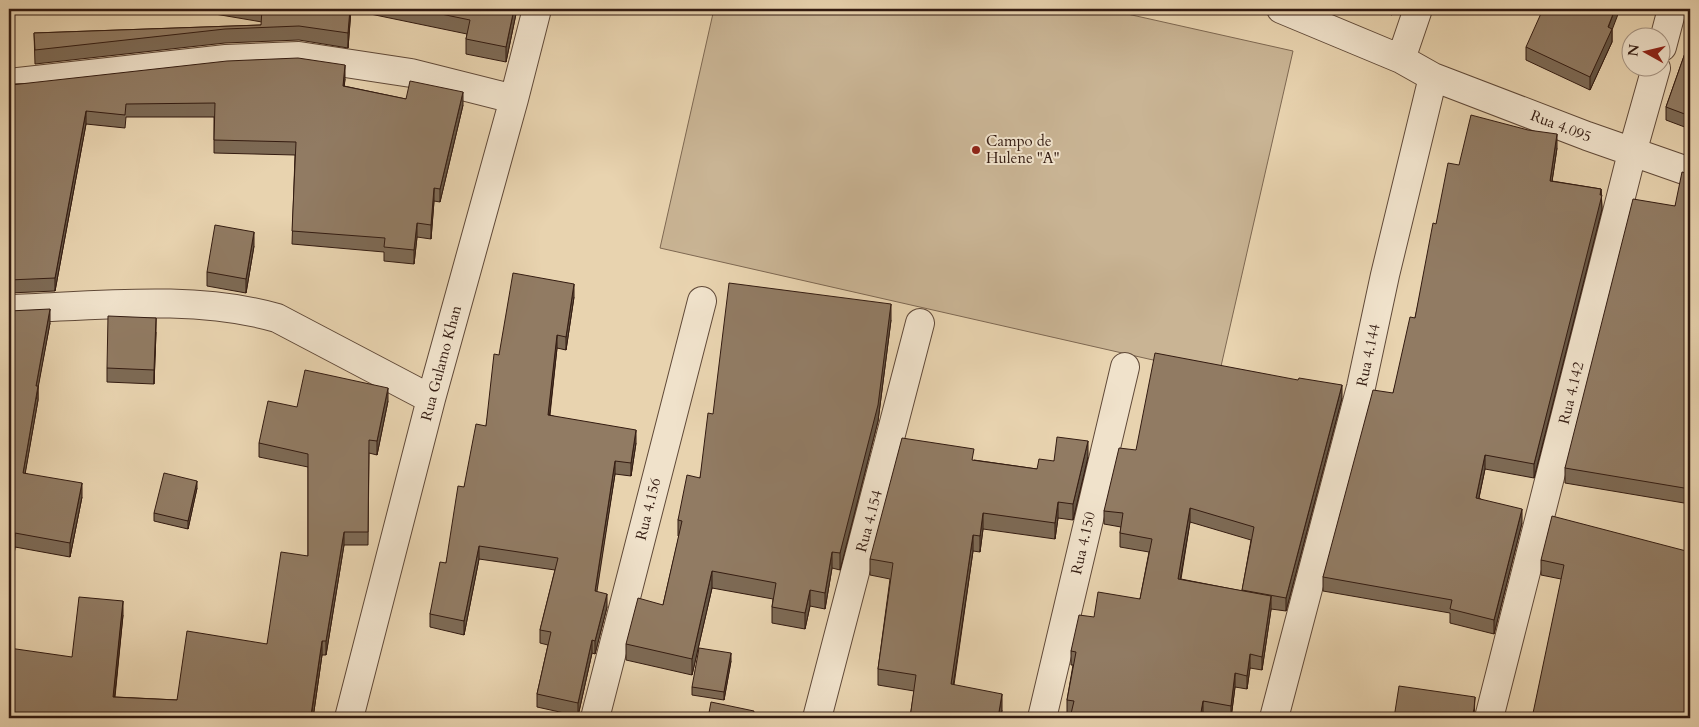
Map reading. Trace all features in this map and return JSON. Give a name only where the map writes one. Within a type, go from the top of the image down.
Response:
[{"type":"street","name":"Rua Gulamo Khan","points":[[349,718],[431,398],[537,9]]},
{"type":"street","points":[[1281,9],[1401,59],[1433,77]]},
{"type":"street","points":[[1401,59],[1418,9]]},
{"type":"street","points":[[1667,28],[1672,9]]},
{"type":"street","points":[[9,83],[226,59],[299,56],[411,73],[514,99]]},
{"type":"street","name":"Rua 4.095","points":[[1433,77],[1632,153],[1690,172]]},
{"type":"street","name":"Rua 4.144","points":[[1274,718],[1361,386],[1385,275],[1433,77]]},
{"type":"street","name":"Rua 4.142","points":[[1489,718],[1632,153],[1653,78]]},
{"type":"street","name":"Rua 4.156","points":[[595,718],[702,301]]},
{"type":"street","points":[[9,309],[159,303],[228,307],[257,312],[277,318],[431,398]]},
{"type":"street","name":"Rua 4.154","points":[[817,718],[920,323]]},
{"type":"street","name":"Rua 4.150","points":[[1042,718],[1125,367]]},
{"type":"shaded area","name":"Campo de Hulene \"A\"","points":[[714,9],[1105,9],[1293,51],[1219,375],[660,248]]},
{"type":"building","points":[[262,9],[350,9],[348,33],[299,26],[225,29],[35,50],[34,33],[261,25]]},
{"type":"building","points":[[417,9],[514,9],[506,47],[466,39],[470,20]]},
{"type":"building","points":[[1543,9],[1615,9],[1608,27],[1612,29],[1590,77],[1526,47]]},
{"type":"building","points":[[1690,39],[1690,116],[1666,107]]},
{"type":"building","points":[[298,58],[345,65],[343,86],[406,99],[410,81],[463,92],[440,189],[434,188],[431,225],[417,223],[414,250],[384,247],[385,238],[292,231],[296,142],[214,140],[215,103],[126,104],[125,115],[86,111],[55,278],[9,280],[9,84],[227,61]]},
{"type":"building","points":[[1471,115],[1528,130],[1557,134],[1550,181],[1601,189],[1600,195],[1602,195],[1534,464],[1485,455],[1476,498],[1522,509],[1494,620],[1450,609],[1452,600],[1323,577],[1373,390],[1393,393],[1410,317],[1415,318],[1433,223],[1436,224],[1448,163],[1459,165]]},
{"type":"building","points":[[1682,172],[1690,174],[1690,489],[1565,468],[1633,199],[1675,206]]},
{"type":"building","points":[[215,225],[254,232],[246,279],[207,272]]},
{"type":"building","points":[[513,273],[574,284],[566,337],[557,335],[548,415],[636,430],[631,463],[615,461],[595,591],[607,594],[595,641],[592,640],[578,703],[537,694],[551,632],[540,630],[558,558],[479,546],[464,621],[430,614],[440,562],[446,563],[458,486],[464,487],[476,424],[486,426],[494,354],[499,355]]},
{"type":"building","points":[[729,283],[891,304],[878,405],[840,553],[832,552],[825,593],[810,590],[805,613],[772,607],[776,583],[712,571],[692,659],[626,644],[638,598],[663,605],[682,521],[678,520],[687,475],[700,478],[708,413],[713,414]]},
{"type":"building","points":[[50,309],[23,473],[82,483],[70,543],[15,533],[14,542],[9,541],[9,311]]},
{"type":"building","points":[[108,316],[156,318],[154,370],[107,368]]},
{"type":"building","points":[[1155,353],[1298,380],[1299,378],[1342,385],[1286,598],[1242,590],[1254,527],[1190,508],[1178,579],[1271,596],[1262,657],[1250,654],[1247,676],[1235,673],[1231,706],[1203,701],[1200,718],[1070,718],[1074,701],[1067,700],[1076,652],[1071,651],[1079,615],[1094,617],[1098,592],[1140,599],[1152,539],[1120,533],[1123,513],[1104,511],[1119,448],[1136,450]]},
{"type":"building","points":[[305,370],[388,388],[377,441],[369,440],[368,532],[344,532],[326,641],[322,641],[311,715],[298,713],[297,718],[9,718],[9,648],[72,657],[79,597],[123,601],[113,697],[177,700],[187,631],[267,644],[281,552],[308,556],[308,454],[259,443],[268,401],[297,407]]},
{"type":"building","points":[[1057,437],[1088,441],[1073,504],[1058,502],[1055,523],[983,513],[980,536],[973,535],[951,684],[1002,694],[998,718],[910,718],[916,675],[878,669],[893,563],[870,559],[902,438],[974,449],[972,460],[1037,469],[1039,459],[1054,461]]},
{"type":"building","points":[[164,473],[197,481],[188,521],[154,513]]},
{"type":"building","points":[[1552,516],[1690,552],[1690,718],[1532,718],[1564,565],[1541,560]]},
{"type":"building","points":[[699,648],[731,653],[724,692],[692,687]]},
{"type":"building","points":[[1399,686],[1475,697],[1472,718],[1394,718]]},
{"type":"building","points":[[711,702],[754,711],[753,718],[708,718]]},
{"type":"place","name":"Campo de Hulene \"A\"","points":[[976,150]]}]
